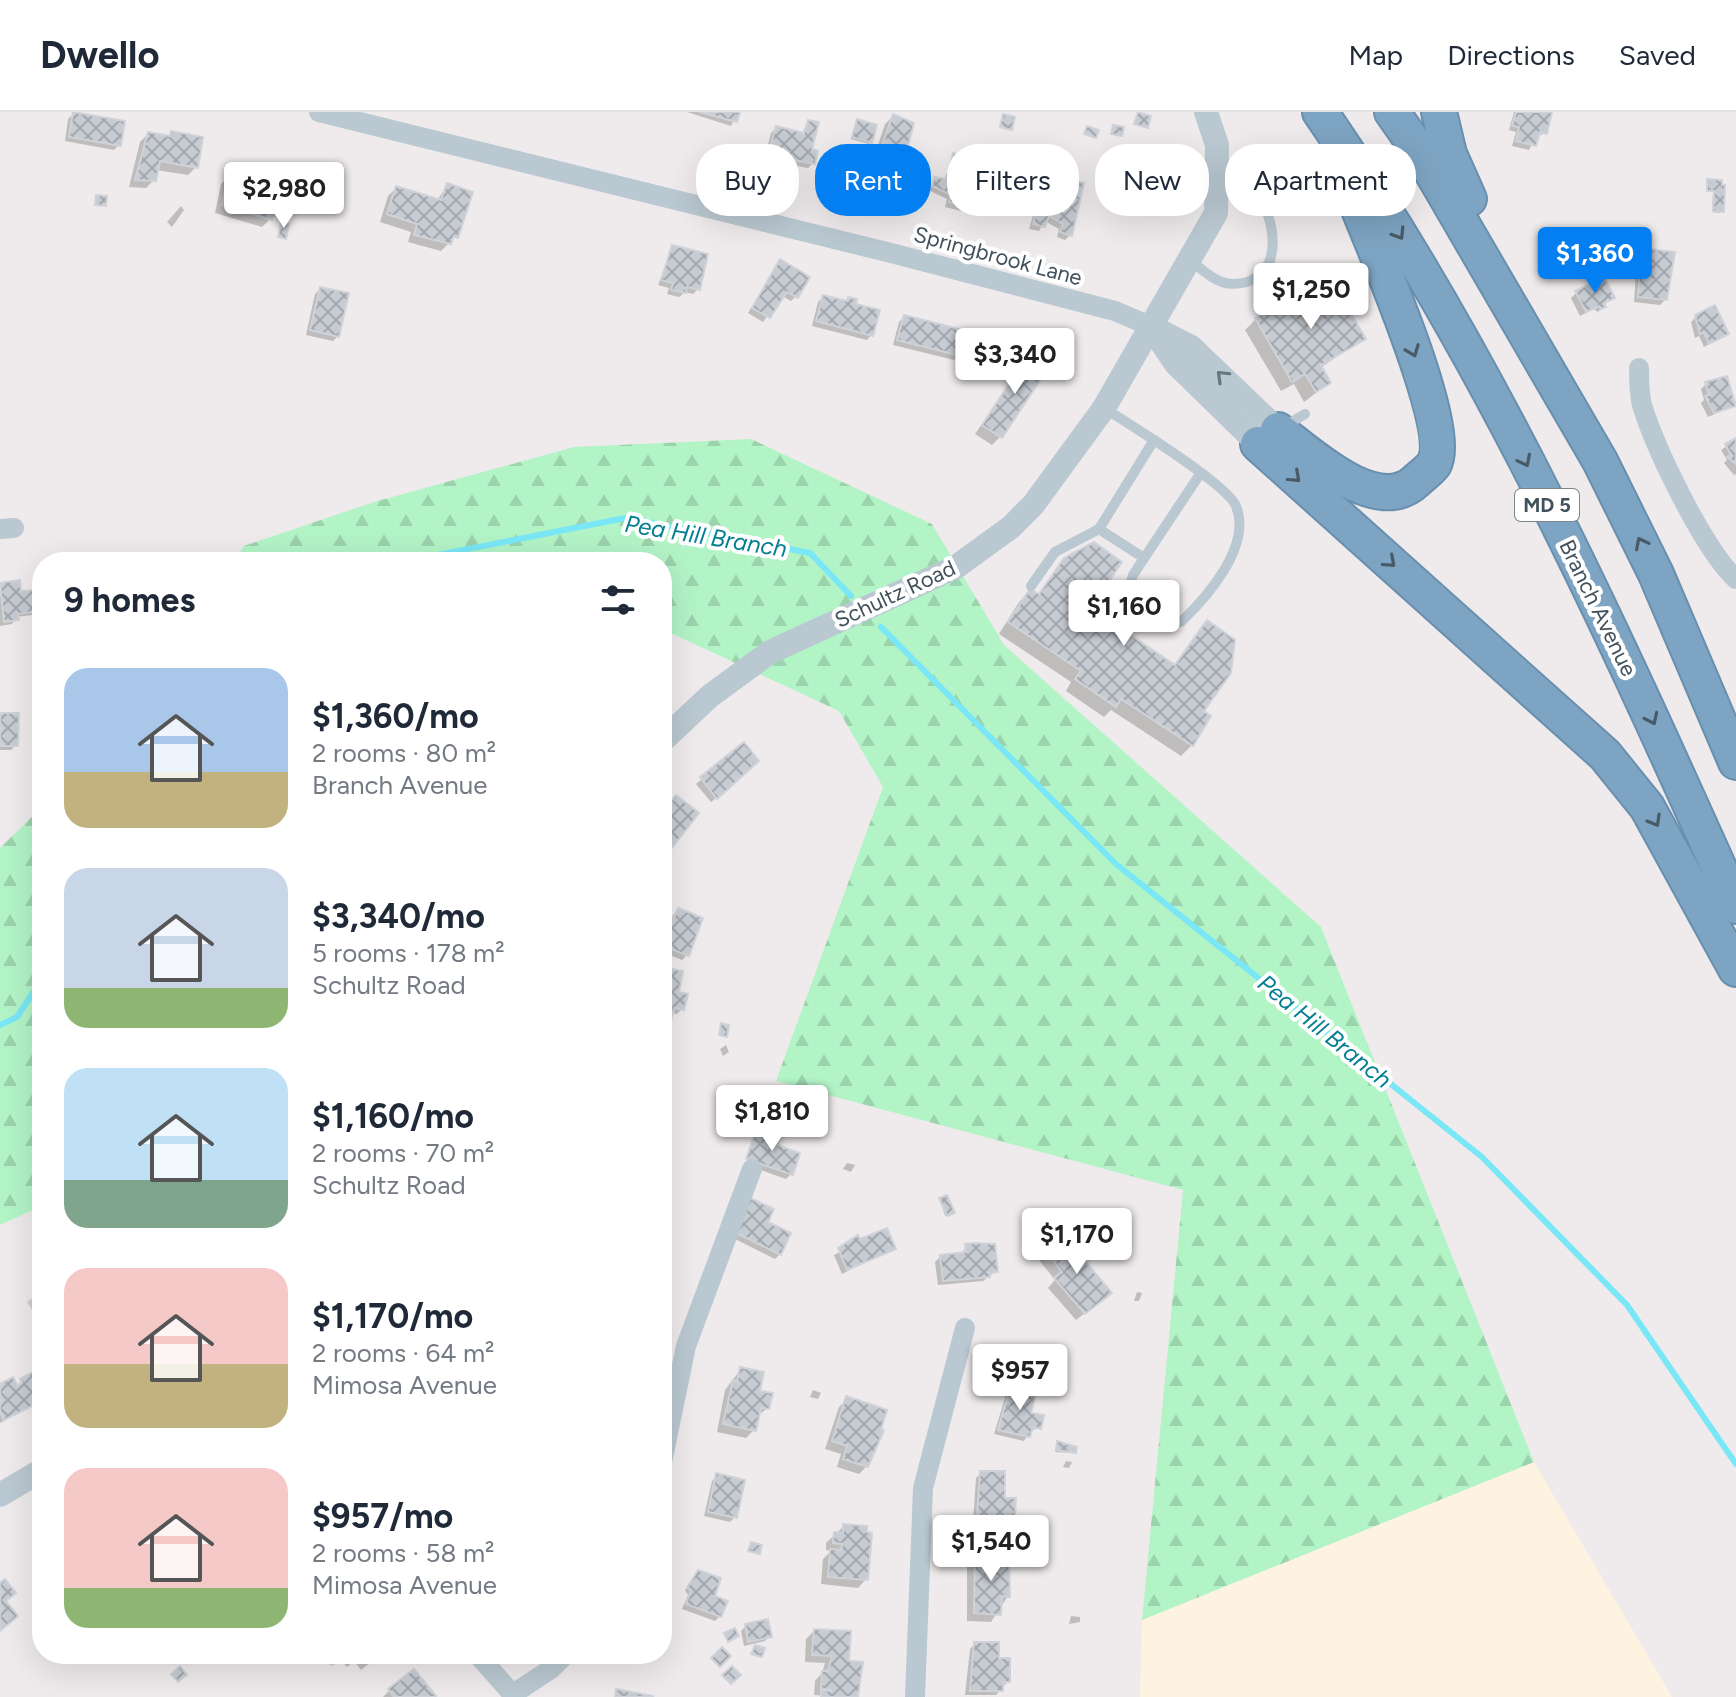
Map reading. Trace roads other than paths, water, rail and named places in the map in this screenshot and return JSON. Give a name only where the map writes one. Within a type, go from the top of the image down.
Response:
[{"type":"highway","name":"MD 5","points":[[1392,112],[1422,155],[1600,461],[1656,574],[1736,762]]},
{"type":"highway","points":[[1439,112],[1449,154],[1540,360]]},
{"type":"highway","points":[[1280,429],[1350,484],[1380,491],[1408,489],[1434,464],[1438,435],[1424,380],[1323,117]]},
{"type":"highway","name":"Branch Avenue","points":[[1323,117],[1424,275],[1496,403],[1634,680],[1736,906]]},
{"type":"highway","points":[[1280,429],[1605,755],[1647,807],[1736,969]]},
{"type":"street","name":"Springbrook Lane","points":[[319,112],[940,265],[1115,311],[1150,326]]},
{"type":"street","name":"Schultz Road","points":[[672,732],[710,696],[770,652],[916,588],[956,567],[1002,534],[1043,493],[1104,408],[1216,213],[1217,145],[1206,112]]},
{"type":"street","points":[[1150,326],[1176,364],[1280,429]]},
{"type":"street","points":[[1639,368],[1641,401],[1656,437],[1703,536],[1717,559],[1736,579]]},
{"type":"street","points":[[672,1414],[686,1346],[752,1169]]},
{"type":"street","points":[[915,1697],[923,1488],[965,1328]]},
{"type":"street","points":[[0,1495],[32,1476]]},
{"type":"street","points":[[486,1664],[513,1696],[553,1664]]},
{"type":"lane","points":[[1188,259],[1223,283],[1236,284],[1260,275],[1271,260],[1273,237],[1267,216]]},
{"type":"lane","points":[[1104,408],[1200,474],[1232,498],[1237,507],[1239,538],[1210,587],[1181,622],[1157,622],[1131,604],[1129,596],[1133,575],[1200,474]]},
{"type":"lane","points":[[1031,586],[1055,552],[1099,529],[1154,440]]},
{"type":"lane","points":[[1099,529],[1144,558]]},
{"type":"waterway","name":"Pea Hill Branch","points":[[453,552],[625,518],[810,553],[851,596]]},
{"type":"waterway","name":"Pea Hill Branch","points":[[881,627],[1116,864],[1482,1157],[1627,1305],[1736,1464]]},
{"type":"waterway","name":"Pea Hill Branch","points":[[0,1025],[17,1017],[32,994]]}]
